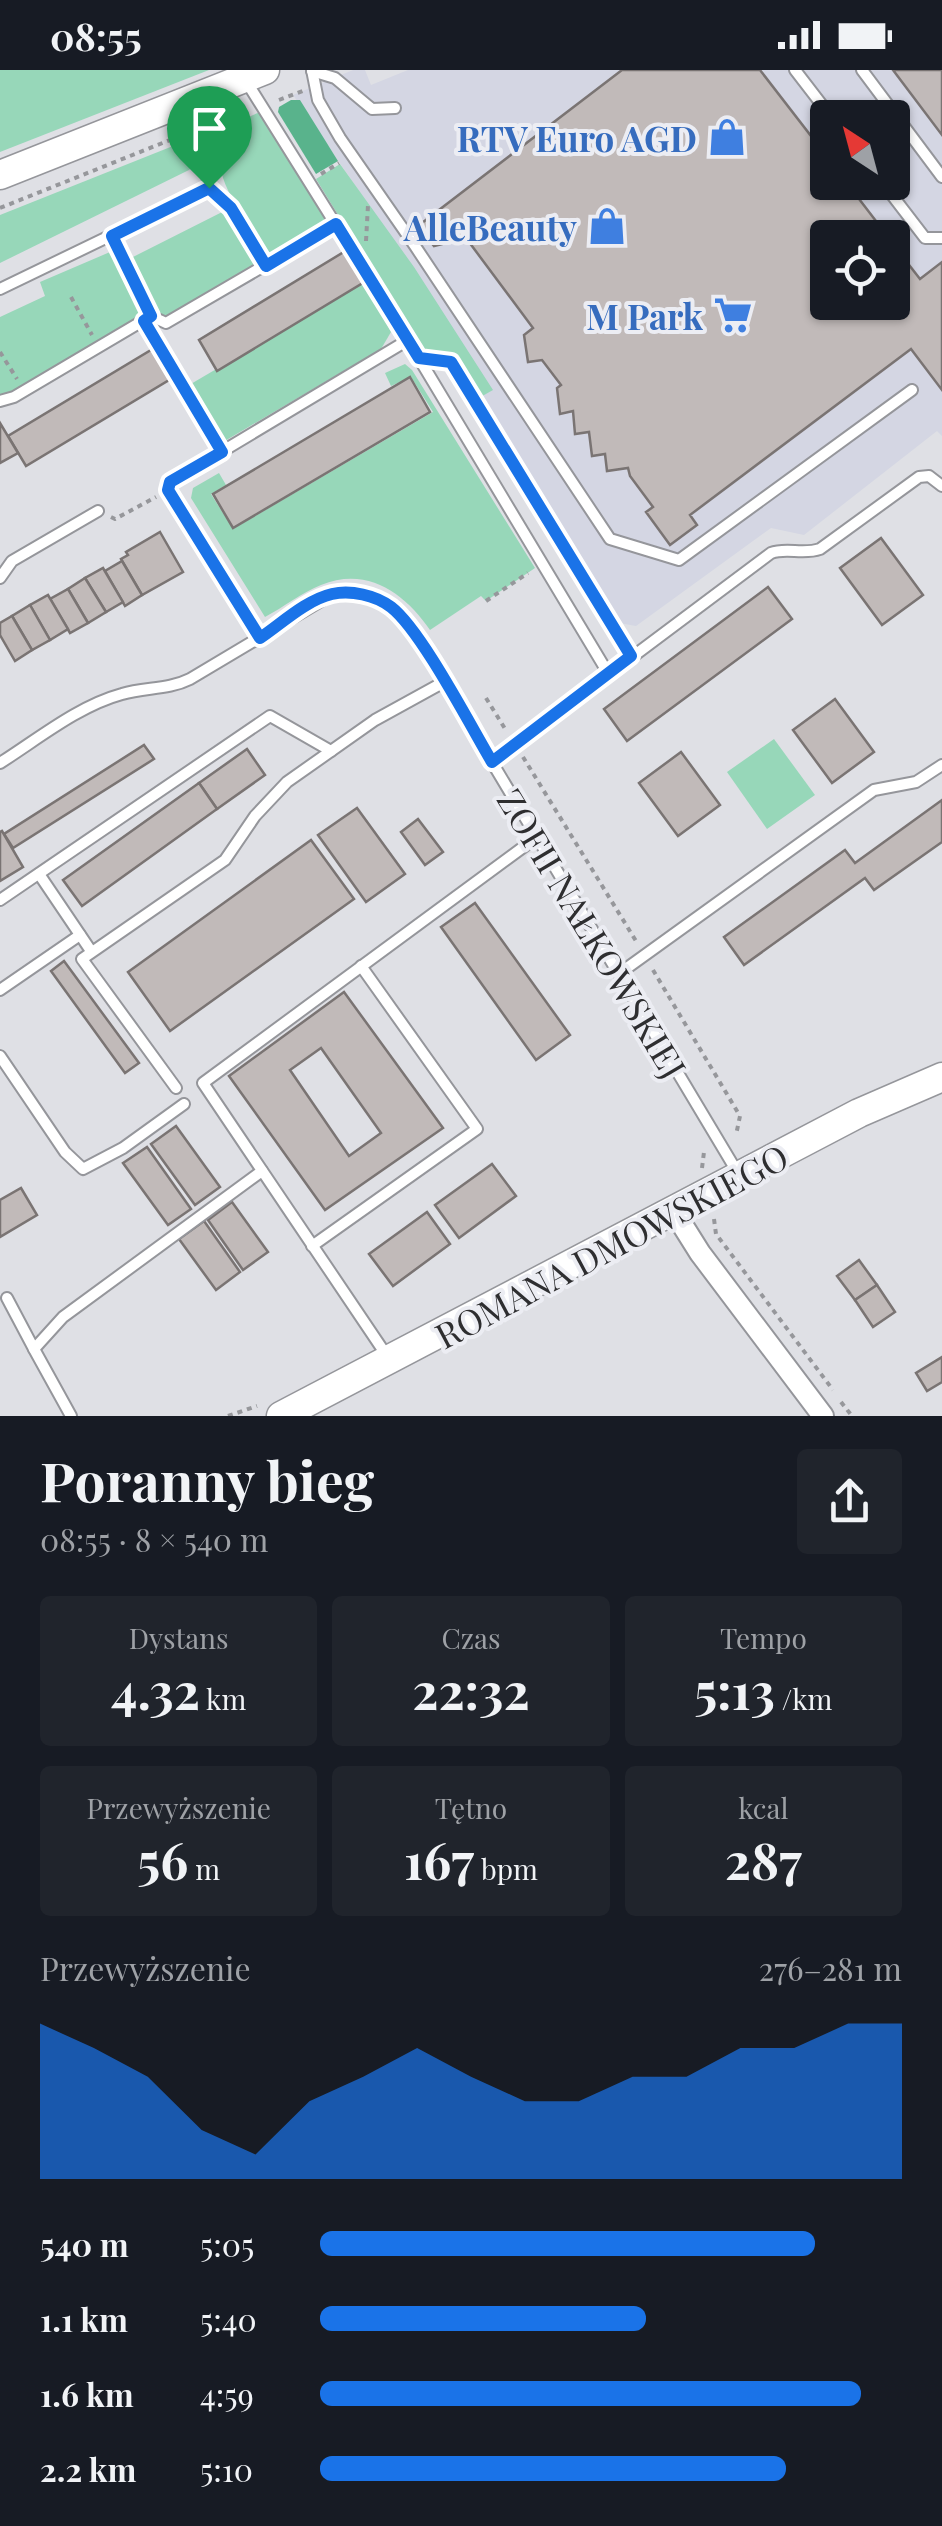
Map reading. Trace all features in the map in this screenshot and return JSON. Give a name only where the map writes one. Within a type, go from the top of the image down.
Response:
[{"type":"street","points":[[0,175],[254,74]]},
{"type":"street","name":"ROMANA DMOWSKIEGO","points":[[281,1416],[860,1113],[942,1077]]},
{"type":"street","points":[[673,1210],[700,1253],[823,1416]]},
{"type":"lane","points":[[395,108],[372,109],[336,78],[312,70],[318,100],[340,138],[610,539],[679,560],[912,390]]},
{"type":"lane","points":[[795,70],[818,100]]},
{"type":"lane","points":[[862,70],[941,174]]},
{"type":"lane","points":[[254,74],[262,107],[408,340],[608,673]]},
{"type":"lane","points":[[0,289],[209,188],[197,98]]},
{"type":"lane","points":[[930,161],[942,153]]},
{"type":"lane","points":[[896,200],[924,238],[942,238]]},
{"type":"lane","points":[[0,401],[26,391],[147,318],[162,322],[176,318],[336,224]]},
{"type":"lane","points":[[112,236],[147,318]]},
{"type":"lane","points":[[260,638],[168,490],[170,482],[408,340]]},
{"type":"lane","points":[[492,762],[770,553],[809,553],[820,548],[920,477],[928,476],[942,486]]},
{"type":"lane","points":[[0,578],[12,561],[98,511]]},
{"type":"lane","name":"ZOFII NAŁKOWSKIEJ","points":[[0,763],[94,704],[125,693],[178,685],[331,594],[369,596],[392,607],[444,682],[739,1176]]},
{"type":"lane","points":[[176,1088],[82,959],[225,860],[255,816],[287,782],[375,720],[444,682]]},
{"type":"lane","points":[[0,900],[270,716],[331,751]]},
{"type":"lane","points":[[620,973],[874,790],[910,784],[942,764]]},
{"type":"lane","points":[[390,1361],[203,1083],[537,837]]},
{"type":"lane","points":[[39,874],[91,952]]},
{"type":"lane","points":[[0,990],[80,935]]},
{"type":"lane","points":[[312,1246],[477,1130],[362,966]]},
{"type":"lane","points":[[0,1056],[66,1152],[83,1170],[123,1148],[184,1104]]},
{"type":"lane","points":[[34,1349],[63,1317],[262,1171]]},
{"type":"lane","points":[[7,1298],[71,1416]]},
{"type":"path","points":[[0,208],[315,86]]},
{"type":"path","points":[[322,173],[339,162]]},
{"type":"path","points":[[364,270],[369,180]]},
{"type":"path","points":[[209,188],[231,208],[266,266]]},
{"type":"path","points":[[71,297],[99,347]]},
{"type":"path","points":[[147,318],[222,452]]},
{"type":"path","points":[[0,352],[26,391]]},
{"type":"path","points":[[419,358],[451,362],[631,656]]},
{"type":"path","points":[[98,511],[115,519],[168,490]]},
{"type":"path","points":[[486,698],[740,1116],[736,1134]]},
{"type":"path","points":[[720,1239],[852,1416]]},
{"type":"shaded area","points":[[353,70],[365,70],[371,85],[408,70],[942,70],[942,436],[937,431],[804,535],[771,528],[636,626],[614,622],[385,250],[368,204],[293,95]]},
{"type":"green space","points":[[0,70],[209,70],[0,152]]},
{"type":"green space","points":[[291,100],[300,100],[338,161],[316,174],[278,112]]},
{"type":"green space","points":[[260,112],[327,222],[164,317],[129,259],[236,205],[221,169],[221,129]]},
{"type":"green space","points":[[193,138],[198,162],[189,170],[0,263],[0,215]]},
{"type":"green space","points":[[340,164],[414,267],[493,390],[477,399],[452,358],[424,355],[316,179]]},
{"type":"green space","points":[[110,252],[140,305],[139,317],[0,397],[0,317],[45,296],[40,282]]},
{"type":"green space","points":[[366,281],[391,332],[381,349],[218,445],[184,388]]},
{"type":"green space","points":[[405,364],[535,568],[486,601],[481,596],[430,630],[397,595],[370,581],[354,579],[321,585],[265,617],[191,498],[193,488],[219,473],[226,485],[211,494],[233,529],[433,412],[411,377],[391,386],[385,373]]},
{"type":"green space","points":[[774,739],[815,795],[767,829],[727,772]]},
{"type":"building","name":"M Park","points":[[622,70],[760,70],[810,135],[810,200],[860,200],[875,220],[810,220],[810,320],[910,320],[910,266],[920,279],[942,262],[942,390],[911,349],[690,515],[697,525],[670,545],[646,512],[653,507],[628,468],[607,471],[605,454],[592,456],[589,432],[575,434],[573,411],[560,414],[557,388],[561,385],[542,360],[528,362],[524,335],[533,328],[466,238],[434,246],[418,226]]},
{"type":"building","points":[[893,70],[942,70],[942,135]]},
{"type":"building","points":[[347,250],[366,281],[217,371],[199,340]]},
{"type":"building","points":[[156,347],[174,377],[26,466],[8,436]]},
{"type":"building","points":[[410,377],[430,412],[233,528],[213,494]]},
{"type":"building","points":[[0,423],[18,453],[0,463]]},
{"type":"building","points":[[160,532],[183,572],[142,595],[121,559]]},
{"type":"building","points":[[881,538],[923,595],[882,625],[840,568]]},
{"type":"building","points":[[122,561],[142,595],[125,606],[105,571]]},
{"type":"building","points":[[103,568],[123,602],[106,612],[85,578]]},
{"type":"building","points":[[85,578],[106,612],[88,623],[68,589]]},
{"type":"building","points":[[768,587],[792,619],[627,741],[604,709]]},
{"type":"building","points":[[68,589],[88,623],[70,633],[50,599]]},
{"type":"building","points":[[48,595],[68,629],[50,640],[30,605]]},
{"type":"building","points":[[30,605],[50,640],[32,650],[12,616]]},
{"type":"building","points":[[12,616],[32,650],[15,661],[0,635],[0,623]]},
{"type":"building","points":[[835,699],[874,752],[832,783],[793,730]]},
{"type":"building","points":[[144,745],[154,759],[13,848],[4,834]]},
{"type":"building","points":[[247,749],[265,775],[217,809],[199,783]]},
{"type":"building","points":[[681,752],[720,805],[678,836],[639,783]]},
{"type":"building","points":[[199,783],[217,809],[82,906],[63,880]]},
{"type":"building","points":[[942,800],[942,842],[874,890],[865,878],[744,965],[724,937],[845,850],[855,863]]},
{"type":"building","points":[[357,808],[405,874],[366,902],[318,835]]},
{"type":"building","points":[[418,819],[443,852],[425,865],[401,832]]},
{"type":"building","points":[[0,832],[23,867],[0,881]]},
{"type":"building","points":[[311,840],[354,899],[170,1031],[128,972]]},
{"type":"building","points":[[475,903],[570,1035],[536,1060],[441,927]]},
{"type":"building","points":[[64,961],[139,1063],[125,1073],[51,971]]},
{"type":"building","points":[[344,992],[443,1128],[325,1210],[229,1076]],"holes":[[[321,1048],[381,1133],[349,1156],[290,1070]]]},
{"type":"building","points":[[176,1126],[220,1187],[195,1205],[151,1144]]},
{"type":"building","points":[[147,1147],[191,1209],[168,1225],[123,1163]]},
{"type":"building","points":[[492,1164],[516,1196],[459,1238],[435,1205]]},
{"type":"building","points":[[21,1188],[37,1215],[0,1237],[0,1200]]},
{"type":"building","points":[[232,1202],[268,1252],[243,1270],[208,1220]]},
{"type":"building","points":[[427,1212],[450,1244],[393,1286],[369,1254]]},
{"type":"building","points":[[204,1221],[240,1272],[216,1290],[179,1239]]},
{"type":"building","points":[[859,1260],[877,1285],[855,1300],[837,1276]]},
{"type":"building","points":[[877,1285],[895,1312],[873,1327],[855,1300]]},
{"type":"building","points":[[942,1357],[942,1382],[927,1391],[916,1373]]},
{"type":"place","name":"RTV Euro AGD","points":[[727,137]]},
{"type":"place","name":"AlleBeauty","points":[[607,226]]},
{"type":"place","name":"M Park","points":[[733,315]]},
{"type":"route","points":[[209,188],[231,208],[266,266],[336,224],[419,358],[451,362],[631,656],[492,762],[411,630],[392,607],[369,596],[331,594],[260,638],[168,490],[170,482],[222,452],[144,321],[151,316],[112,236],[209,188]]}]
